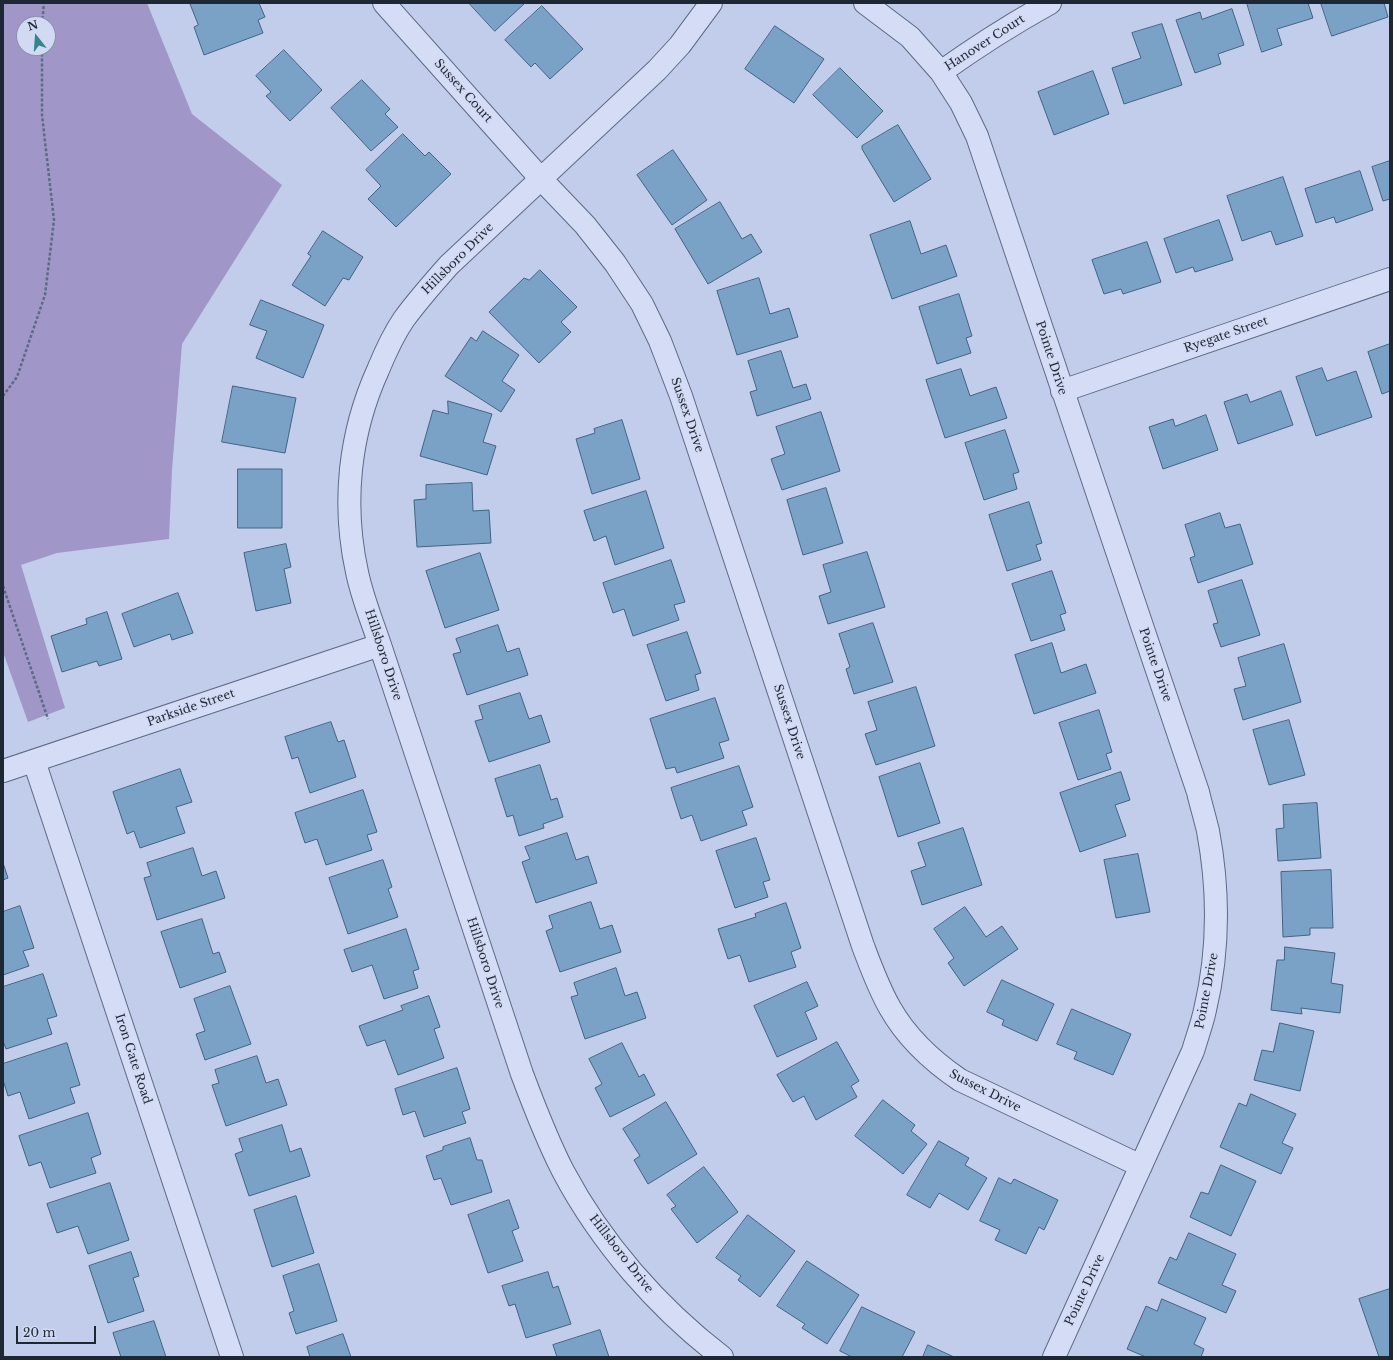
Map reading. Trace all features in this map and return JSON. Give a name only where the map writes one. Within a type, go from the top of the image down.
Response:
[{"type":"street","name":"Sussex Court","points":[[384,3],[541,179]]},
{"type":"street","name":"Hillsboro Drive","points":[[711,3],[680,45],[657,70],[449,266],[422,295],[404,320],[388,347],[368,393],[359,423],[353,452],[349,514],[357,574],[522,1074],[539,1119],[564,1171],[597,1226],[636,1276],[668,1310],[697,1338],[722,1357]]},
{"type":"street","name":"Pointe Drive","points":[[866,3],[910,38],[941,72],[961,103],[977,136],[1198,792],[1208,830],[1214,877],[1216,946],[1212,978],[1205,1011],[1193,1051],[1054,1357]]},
{"type":"street","name":"Hanover Court","points":[[941,72],[1012,24],[1050,3]]},
{"type":"street","name":"Sussex Drive","points":[[541,179],[585,225],[615,263],[642,304],[660,341],[681,396],[864,946],[877,982],[890,1009],[904,1030],[921,1049],[940,1066],[960,1080],[1141,1166]]},
{"type":"street","name":"Ryegate Street","points":[[1062,391],[1390,279]]},
{"type":"street","name":"Parkside Street","points":[[3,771],[380,645]]},
{"type":"street","name":"Iron Gate Road","points":[[34,761],[232,1357]]},
{"type":"path","points":[[43,16],[44,3]]},
{"type":"path","points":[[3,396],[17,377],[45,295],[54,220],[42,115],[42,56]]},
{"type":"path","points":[[3,586],[48,719]]},
{"type":"shaded area","points":[[3,3],[147,3],[192,114],[282,185],[182,344],[172,470],[169,539],[57,553],[21,565],[65,708],[28,722],[3,652]]},
{"type":"building","points":[[190,3],[259,3],[265,17],[258,20],[263,33],[204,55],[194,27],[198,25]]},
{"type":"building","points":[[469,3],[525,3],[495,31]]},
{"type":"building","points":[[1247,3],[1308,3],[1313,18],[1277,29],[1282,45],[1262,52]]},
{"type":"building","points":[[1321,3],[1384,3],[1388,17],[1332,36]]},
{"type":"building","points":[[542,6],[583,49],[550,79],[535,63],[531,67],[505,40]]},
{"type":"building","points":[[1232,9],[1244,45],[1218,54],[1221,64],[1195,73],[1176,20],[1200,12],[1202,19]]},
{"type":"building","points":[[1162,24],[1182,85],[1124,104],[1112,68],[1141,58],[1132,33]]},
{"type":"building","points":[[775,26],[824,59],[794,103],[745,69]]},
{"type":"building","points":[[284,50],[322,90],[290,121],[266,96],[271,92],[256,76]]},
{"type":"building","points":[[840,68],[883,111],[857,138],[813,95]]},
{"type":"building","points":[[1093,71],[1109,114],[1054,135],[1038,92]]},
{"type":"building","points":[[362,80],[390,109],[385,114],[398,127],[371,151],[331,108]]},
{"type":"building","points":[[898,125],[931,179],[894,202],[862,149],[862,146]]},
{"type":"building","points":[[403,134],[425,156],[429,152],[451,174],[396,227],[368,199],[381,186],[366,170]]},
{"type":"building","points":[[673,150],[707,200],[672,225],[637,175]]},
{"type":"building","points":[[1390,161],[1390,199],[1383,201],[1372,167]]},
{"type":"building","points":[[1360,171],[1373,210],[1336,223],[1334,217],[1316,223],[1305,189]]},
{"type":"building","points":[[1283,177],[1303,236],[1276,245],[1271,231],[1242,241],[1227,196]]},
{"type":"building","points":[[720,202],[742,239],[751,234],[762,252],[708,284],[675,229]]},
{"type":"building","points":[[1219,220],[1233,260],[1195,272],[1193,267],[1176,273],[1164,239]]},
{"type":"building","points":[[910,221],[921,254],[946,245],[957,276],[892,299],[870,235]]},
{"type":"building","points":[[323,231],[363,257],[349,280],[343,278],[325,306],[292,285],[311,256],[308,254]]},
{"type":"building","points":[[1147,242],[1161,282],[1123,294],[1121,289],[1104,294],[1092,260]]},
{"type":"building","points":[[540,270],[577,307],[561,322],[571,332],[539,363],[489,312],[524,278],[529,280]]},
{"type":"building","points":[[759,278],[770,314],[789,308],[798,337],[737,355],[717,291]]},
{"type":"building","points":[[959,294],[972,336],[966,338],[971,353],[937,364],[919,307]]},
{"type":"building","points":[[261,300],[324,325],[303,378],[256,358],[267,331],[250,325]]},
{"type":"building","points":[[483,331],[519,355],[502,381],[515,390],[501,412],[445,376],[471,337],[476,341]]},
{"type":"building","points":[[1390,344],[1390,391],[1382,394],[1368,352]]},
{"type":"building","points":[[781,351],[793,388],[806,384],[811,399],[757,416],[750,392],[757,390],[748,361]]},
{"type":"building","points":[[1322,368],[1327,381],[1356,371],[1372,417],[1316,436],[1296,377]]},
{"type":"building","points":[[961,369],[970,396],[996,387],[1007,418],[945,438],[926,380]]},
{"type":"building","points":[[233,386],[296,398],[285,453],[222,442]]},
{"type":"building","points":[[1281,391],[1293,425],[1238,444],[1224,402],[1247,394],[1250,402]]},
{"type":"building","points":[[448,401],[492,414],[483,442],[496,446],[487,475],[420,456],[433,410],[448,414]]},
{"type":"building","points":[[821,412],[840,471],[782,490],[771,459],[785,454],[776,427]]},
{"type":"building","points":[[1206,415],[1218,450],[1163,469],[1149,427],[1173,419],[1175,426]]},
{"type":"building","points":[[622,420],[640,479],[592,494],[576,439],[595,433],[594,429]]},
{"type":"building","points":[[1005,430],[1019,472],[1013,474],[1017,489],[984,500],[965,443]]},
{"type":"building","points":[[238,469],[282,469],[282,528],[238,528]]},
{"type":"building","points":[[472,483],[473,511],[489,510],[491,543],[417,547],[414,500],[426,499],[426,485]]},
{"type":"building","points":[[826,488],[843,543],[803,555],[787,500]]},
{"type":"building","points":[[646,491],[664,548],[615,565],[606,536],[594,541],[584,511]]},
{"type":"building","points":[[1029,502],[1042,543],[1036,545],[1041,560],[1007,571],[989,515]]},
{"type":"building","points":[[1220,513],[1225,528],[1240,524],[1253,564],[1198,583],[1190,558],[1195,556],[1185,525]]},
{"type":"building","points":[[286,544],[291,567],[284,569],[291,603],[256,611],[244,553]]},
{"type":"building","points":[[867,552],[885,607],[828,624],[819,596],[831,592],[823,565]]},
{"type":"building","points":[[480,553],[499,610],[445,628],[426,571]]},
{"type":"building","points":[[671,560],[685,602],[674,605],[679,620],[633,636],[624,609],[613,613],[603,583]]},
{"type":"building","points":[[1052,571],[1066,613],[1060,615],[1065,630],[1031,641],[1012,584]]},
{"type":"building","points":[[1242,580],[1260,635],[1221,647],[1213,624],[1218,623],[1208,591]]},
{"type":"building","points":[[178,593],[193,633],[172,640],[170,634],[134,647],[122,614]]},
{"type":"building","points":[[107,612],[122,659],[99,666],[97,661],[62,672],[51,636],[87,624],[86,619]]},
{"type":"building","points":[[873,623],[893,682],[854,694],[846,669],[850,667],[839,634]]},
{"type":"building","points":[[498,625],[507,652],[519,648],[528,675],[467,695],[453,654],[461,652],[456,639]]},
{"type":"building","points":[[687,632],[701,673],[695,675],[699,690],[666,701],[647,645]]},
{"type":"building","points":[[1052,643],[1061,673],[1086,664],[1096,693],[1034,714],[1015,655]]},
{"type":"building","points":[[1284,644],[1301,702],[1243,720],[1234,689],[1246,686],[1238,658]]},
{"type":"building","points":[[916,687],[935,746],[876,765],[865,734],[877,730],[868,702]]},
{"type":"building","points":[[520,693],[529,719],[541,715],[550,742],[489,762],[475,721],[483,719],[479,706]]},
{"type":"building","points":[[715,698],[729,740],[719,743],[724,758],[677,773],[675,767],[666,769],[650,719]]},
{"type":"building","points":[[1099,710],[1112,752],[1106,754],[1111,769],[1078,780],[1059,723]]},
{"type":"building","points":[[1289,720],[1305,775],[1269,785],[1253,730]]},
{"type":"building","points":[[331,722],[338,742],[344,740],[356,777],[310,793],[298,757],[292,759],[285,737]]},
{"type":"building","points":[[920,763],[940,823],[898,837],[879,777]]},
{"type":"building","points":[[540,765],[551,800],[557,798],[563,817],[543,824],[544,828],[519,836],[513,815],[507,817],[495,779]]},
{"type":"building","points":[[739,766],[753,807],[742,811],[747,825],[701,841],[692,815],[681,819],[671,788]]},
{"type":"building","points":[[180,769],[192,802],[176,807],[185,833],[140,848],[134,831],[127,834],[113,792]]},
{"type":"building","points":[[1121,772],[1130,800],[1115,805],[1126,836],[1080,852],[1060,793]]},
{"type":"building","points":[[363,790],[377,832],[367,835],[372,850],[326,865],[317,839],[305,843],[295,813]]},
{"type":"building","points":[[1317,803],[1321,858],[1278,861],[1276,829],[1284,828],[1283,805]]},
{"type":"building","points":[[963,828],[982,885],[922,905],[911,871],[926,866],[918,843]]},
{"type":"building","points":[[567,833],[576,860],[588,856],[597,883],[536,903],[522,862],[530,859],[525,847]]},
{"type":"building","points":[[756,838],[770,880],[763,882],[768,897],[735,908],[716,851]]},
{"type":"building","points":[[193,848],[202,876],[216,871],[225,898],[157,920],[144,878],[151,876],[147,863]]},
{"type":"building","points":[[1138,854],[1150,912],[1116,918],[1104,860]]},
{"type":"building","points":[[383,860],[392,887],[388,889],[398,917],[348,934],[329,878]]},
{"type":"building","points":[[3,863],[8,878],[3,880]]},
{"type":"building","points":[[1331,870],[1333,928],[1310,928],[1310,935],[1283,937],[1281,872]]},
{"type":"building","points":[[591,902],[600,929],[612,925],[621,952],[560,972],[546,931],[553,928],[549,916]]},
{"type":"building","points":[[786,903],[801,948],[791,952],[796,967],[749,982],[740,955],[728,959],[718,929],[756,917],[755,914]]},
{"type":"building","points":[[20,906],[34,948],[23,951],[29,966],[3,975],[3,912]]},
{"type":"building","points":[[965,907],[986,937],[1002,926],[1018,949],[964,986],[948,963],[954,958],[934,929]]},
{"type":"building","points":[[202,919],[213,954],[219,952],[226,972],[180,988],[161,932]]},
{"type":"building","points":[[406,929],[419,969],[413,971],[418,988],[384,999],[372,965],[352,972],[344,950]]},
{"type":"building","points":[[1285,947],[1335,953],[1331,983],[1343,985],[1340,1013],[1301,1008],[1302,1014],[1271,1010],[1277,960],[1284,960]]},
{"type":"building","points":[[616,968],[625,996],[637,992],[646,1018],[585,1039],[571,997],[578,995],[574,983]]},
{"type":"building","points":[[43,974],[57,1016],[47,1019],[52,1034],[6,1049],[3,1041],[3,987]]},
{"type":"building","points":[[1002,980],[1054,1004],[1037,1041],[1002,1025],[1004,1020],[987,1012]]},
{"type":"building","points":[[807,982],[818,1006],[805,1012],[817,1039],[777,1057],[754,1006]]},
{"type":"building","points":[[230,986],[251,1044],[205,1060],[196,1034],[205,1031],[194,999]]},
{"type":"building","points":[[429,996],[440,1027],[434,1029],[444,1058],[398,1075],[385,1040],[367,1046],[359,1026],[403,1010],[401,1006]]},
{"type":"building","points":[[1072,1009],[1131,1034],[1113,1075],[1074,1059],[1077,1052],[1057,1044]]},
{"type":"building","points":[[1280,1023],[1314,1031],[1300,1091],[1254,1080],[1262,1050],[1273,1052]]},
{"type":"building","points":[[837,1042],[859,1081],[851,1086],[857,1097],[816,1120],[804,1096],[793,1102],[777,1075]]},
{"type":"building","points":[[67,1043],[80,1085],[70,1088],[75,1103],[29,1119],[20,1092],[8,1096],[3,1080],[3,1064]]},
{"type":"building","points":[[622,1043],[639,1077],[644,1074],[655,1095],[610,1117],[595,1088],[602,1084],[589,1059]]},
{"type":"building","points":[[257,1056],[266,1083],[278,1079],[287,1105],[226,1126],[212,1085],[219,1083],[215,1070]]},
{"type":"building","points":[[457,1068],[470,1109],[462,1112],[466,1123],[424,1137],[415,1111],[403,1115],[395,1089]]},
{"type":"building","points":[[1251,1094],[1296,1114],[1282,1143],[1293,1148],[1281,1174],[1220,1147],[1239,1103],[1246,1106]]},
{"type":"building","points":[[883,1100],[915,1125],[911,1131],[927,1144],[903,1174],[855,1136]]},
{"type":"building","points":[[666,1102],[697,1154],[648,1184],[634,1160],[640,1156],[623,1129]]},
{"type":"building","points":[[88,1113],[101,1154],[91,1158],[96,1173],[50,1188],[41,1162],[29,1166],[19,1136]]},
{"type":"building","points":[[282,1125],[290,1152],[301,1148],[310,1176],[249,1196],[235,1154],[243,1151],[239,1139]]},
{"type":"building","points":[[470,1138],[477,1160],[482,1160],[492,1192],[451,1205],[441,1178],[434,1180],[426,1156],[443,1150],[443,1147]]},
{"type":"building","points":[[939,1141],[969,1158],[965,1165],[987,1178],[968,1210],[939,1193],[930,1208],[907,1195]]},
{"type":"building","points":[[1221,1165],[1256,1181],[1231,1236],[1190,1217],[1201,1192],[1208,1194]]},
{"type":"building","points":[[704,1167],[738,1212],[697,1243],[671,1209],[676,1206],[667,1195]]},
{"type":"building","points":[[999,1178],[1011,1184],[1014,1179],[1058,1200],[1044,1230],[1039,1227],[1026,1254],[995,1240],[1000,1230],[980,1221]]},
{"type":"building","points":[[110,1183],[129,1240],[88,1254],[78,1226],[57,1233],[47,1204]]},
{"type":"building","points":[[296,1196],[314,1253],[272,1267],[254,1210]]},
{"type":"building","points":[[509,1200],[519,1228],[512,1231],[523,1261],[488,1273],[468,1215]]},
{"type":"building","points":[[748,1215],[795,1251],[760,1297],[738,1280],[741,1276],[716,1258]]},
{"type":"building","points":[[1189,1233],[1236,1254],[1222,1285],[1236,1291],[1226,1313],[1158,1283],[1170,1257],[1176,1260]]},
{"type":"building","points":[[131,1252],[139,1276],[133,1278],[144,1311],[108,1323],[89,1266]]},
{"type":"building","points":[[807,1261],[859,1295],[827,1344],[802,1328],[805,1324],[777,1306]]},
{"type":"building","points":[[319,1264],[337,1321],[296,1334],[289,1313],[294,1311],[283,1276]]},
{"type":"building","points":[[548,1272],[553,1288],[558,1286],[571,1324],[526,1338],[515,1304],[509,1306],[502,1286]]},
{"type":"building","points":[[1390,1289],[1390,1357],[1379,1357],[1359,1299]]},
{"type":"building","points":[[1162,1299],[1206,1318],[1194,1344],[1204,1349],[1201,1357],[1146,1357],[1127,1349],[1146,1306],[1157,1311]]},
{"type":"building","points":[[862,1307],[915,1332],[902,1357],[852,1357],[840,1351]]},
{"type":"building","points":[[154,1321],[166,1357],[121,1357],[113,1333]]},
{"type":"building","points":[[600,1330],[609,1357],[557,1357],[553,1345]]},
{"type":"building","points":[[343,1334],[351,1357],[310,1357],[307,1347]]},
{"type":"building","points":[[928,1345],[954,1357],[923,1357]]}]
